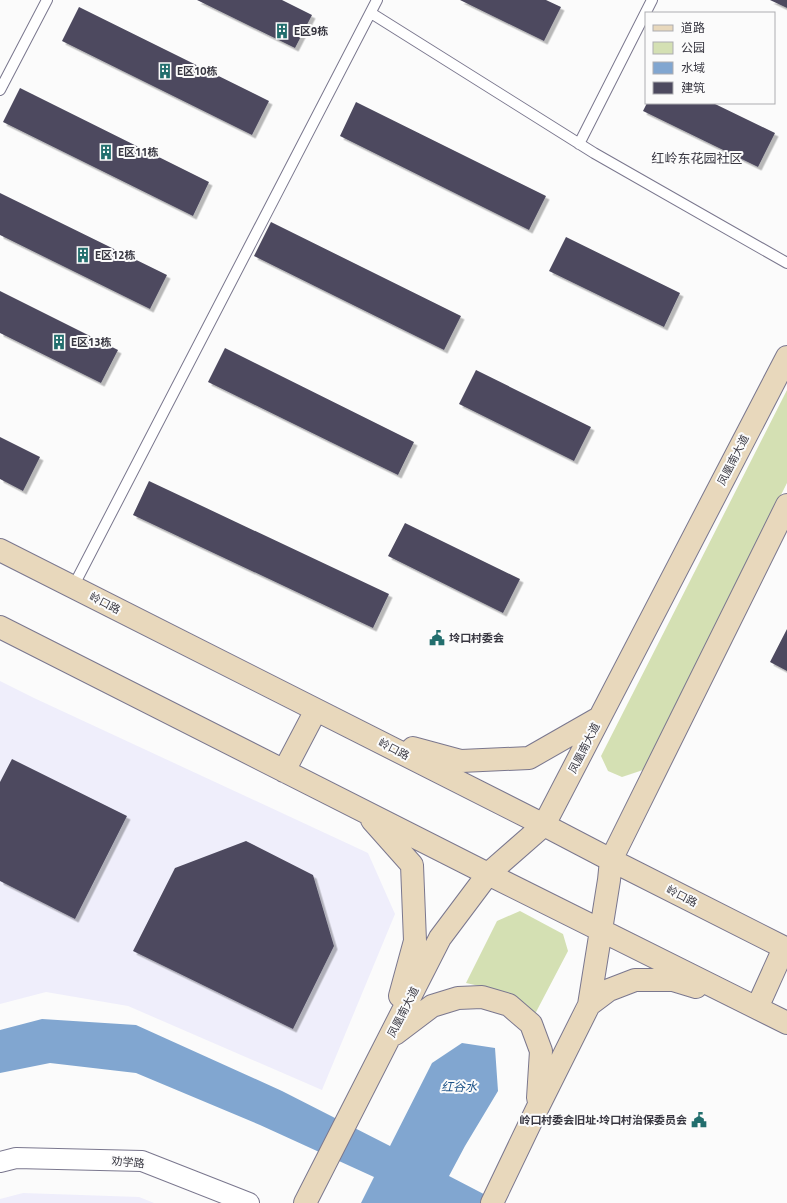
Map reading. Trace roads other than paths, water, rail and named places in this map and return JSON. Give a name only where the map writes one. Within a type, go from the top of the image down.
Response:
[{"type":"main road","name":"凤凰南大道","points":[[305,1203],[440,938],[488,874],[544,824],[787,357]]},
{"type":"main road","points":[[492,1203],[589,1005],[609,880],[610,860],[787,505]]},
{"type":"main road","name":"岭口路","points":[[0,550],[544,824],[610,860],[786,948]]},
{"type":"main road","points":[[0,627],[488,874],[787,1023]]},
{"type":"main road","points":[[284,771],[316,710]]},
{"type":"main road","points":[[370,737],[461,760],[529,758],[599,718]]},
{"type":"main road","points":[[363,811],[412,865],[415,941],[389,1038]]},
{"type":"main road","points":[[748,1003],[786,948]]},
{"type":"main road","points":[[589,1005],[609,990],[635,980],[673,980],[748,1003]]},
{"type":"main road","points":[[389,1038],[432,1006],[458,998],[482,997],[509,1005],[531,1024],[541,1051],[537,1109]]},
{"type":"street","name":"劝学路","points":[[0,1162],[16,1158],[142,1162],[249,1203]]},
{"type":"lane","points":[[0,90],[46,0]]},
{"type":"lane","points":[[73,587],[377,0]]},
{"type":"lane","points":[[646,12],[652,0]]},
{"type":"lane","points":[[371,13],[579,144],[787,262]]},
{"type":"lane","points":[[579,144],[645,14]]},
{"type":"water","name":"红谷水","points":[[42,1019],[136,1025],[282,1091],[390,1146],[432,1063],[462,1043],[495,1048],[498,1091],[449,1176],[501,1203],[361,1203],[374,1177],[260,1125],[136,1073],[50,1063],[0,1073],[0,1030]]},
{"type":"place","name":"E区9栋","points":[[282,31]]},
{"type":"place","name":"E区10栋","points":[[165,71]]},
{"type":"place","name":"E区11栋","points":[[106,152]]},
{"type":"place","name":"E区12栋","points":[[83,255]]},
{"type":"place","name":"E区13栋","points":[[59,342]]},
{"type":"place","name":"坽口村委会","points":[[437,638]]},
{"type":"place","name":"岭口村委会旧址·坽口村治保委员会","points":[[699,1120]]},
{"type":"district","name":"红岭东花园社区","points":[[697,158]]}]
